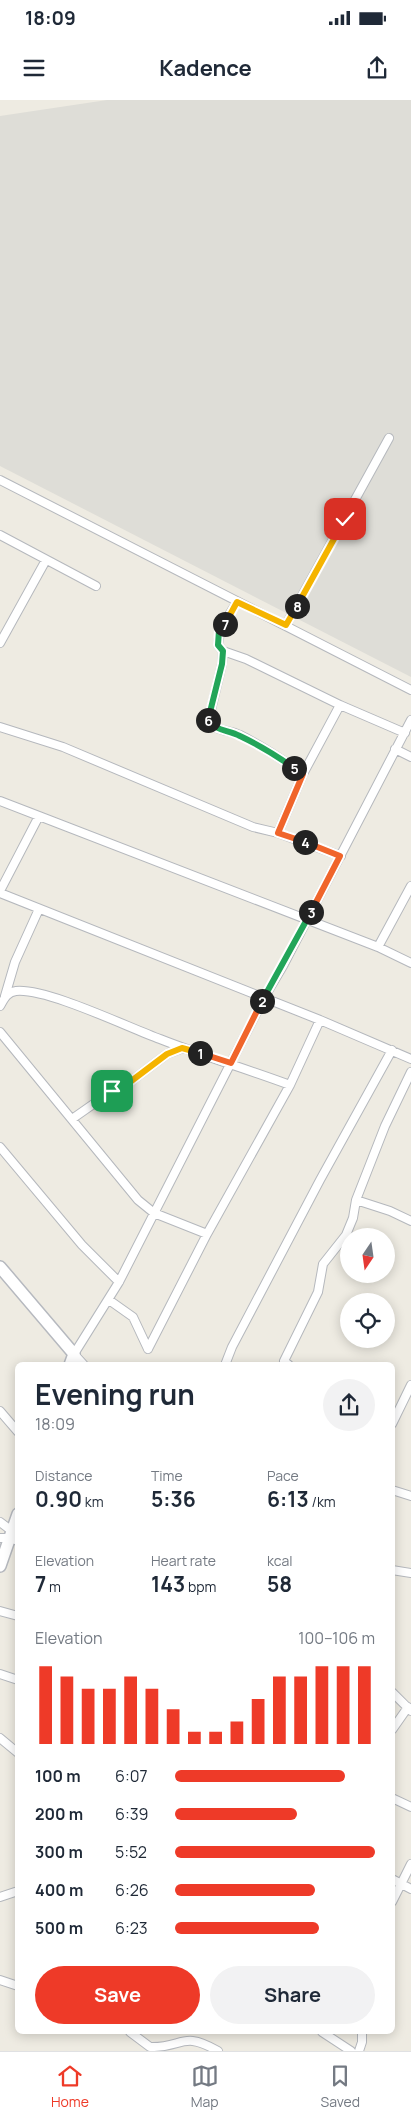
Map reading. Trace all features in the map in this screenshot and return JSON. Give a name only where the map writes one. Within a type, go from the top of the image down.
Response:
[{"type":"street","points":[[286,625],[389,438]]},
{"type":"street","points":[[0,480],[411,690]]},
{"type":"street","points":[[0,535],[96,586]]},
{"type":"street","points":[[0,643],[46,560]]},
{"type":"street","points":[[237,602],[225,624],[219,630],[218,645],[223,651],[246,659],[340,705],[405,733]]},
{"type":"street","points":[[223,651],[222,664],[208,722],[213,728],[238,734],[269,751],[303,774]]},
{"type":"street","points":[[278,833],[303,774],[340,705]]},
{"type":"street","points":[[0,1267],[72,1359],[119,1282],[264,998],[307,920],[411,720]]},
{"type":"street","points":[[0,727],[63,748],[176,793],[253,827],[278,833],[340,856]]},
{"type":"street","points":[[395,749],[411,757]]},
{"type":"street","points":[[0,801],[378,947],[411,963]]},
{"type":"street","points":[[39,816],[0,892],[320,1020],[411,1059]]},
{"type":"street","points":[[378,947],[411,886]]},
{"type":"street","points":[[0,1006],[5,996],[15,962],[39,909]]},
{"type":"street","points":[[5,996],[10,992],[21,991],[56,999],[182,1048],[231,1063],[290,1086]]},
{"type":"street","points":[[108,1300],[133,1317],[148,1349],[207,1234],[290,1086],[320,1020]]},
{"type":"street","points":[[0,1032],[138,1200],[154,1213],[207,1234]]},
{"type":"street","points":[[72,1119],[112,1091],[130,1082],[167,1054],[182,1048]]},
{"type":"street","points":[[226,1362],[232,1347],[320,1180],[392,1050]]},
{"type":"street","points":[[286,1362],[284,1361],[318,1292],[323,1264],[346,1234],[353,1218],[356,1200],[385,1126],[411,1072]]},
{"type":"street","points":[[0,1147],[82,1245],[119,1282]]},
{"type":"street","points":[[356,1200],[390,1211],[411,1221]]},
{"type":"street","points":[[395,1418],[411,1385]]},
{"type":"street","points":[[0,1411],[15,1428]]},
{"type":"street","points":[[395,1491],[411,1496]]},
{"type":"street","points":[[0,1522],[10,1537]]},
{"type":"street","points":[[0,1566],[15,1523]]},
{"type":"street","points":[[395,1570],[411,1573]]},
{"type":"street","points":[[0,1610],[15,1615]]},
{"type":"street","points":[[0,1674],[15,1679]]},
{"type":"street","points":[[395,1695],[410,1709],[395,1726]]},
{"type":"street","points":[[0,1738],[15,1750]]},
{"type":"street","points":[[395,1799],[411,1807]]},
{"type":"street","points":[[395,1896],[411,1864]]},
{"type":"street","points":[[395,1880],[411,1889]]},
{"type":"street","points":[[0,1897],[15,1891]]},
{"type":"street","points":[[0,1980],[15,1985]]},
{"type":"street","points":[[133,2034],[150,2047],[190,2036],[218,2051]]},
{"type":"street","points":[[325,2034],[351,2051]]},
{"type":"street","points":[[359,2051],[362,2034]]},
{"type":"shaded area","points":[[107,100],[411,100],[411,677],[0,466],[0,116]]},
{"type":"route","points":[[112,1091],[130,1082],[167,1054],[182,1048],[231,1063],[340,856],[278,833],[303,774],[269,751],[238,734],[213,728],[208,722],[222,664],[223,651],[218,645],[219,630],[225,624],[237,602],[286,625],[345,519]]}]
